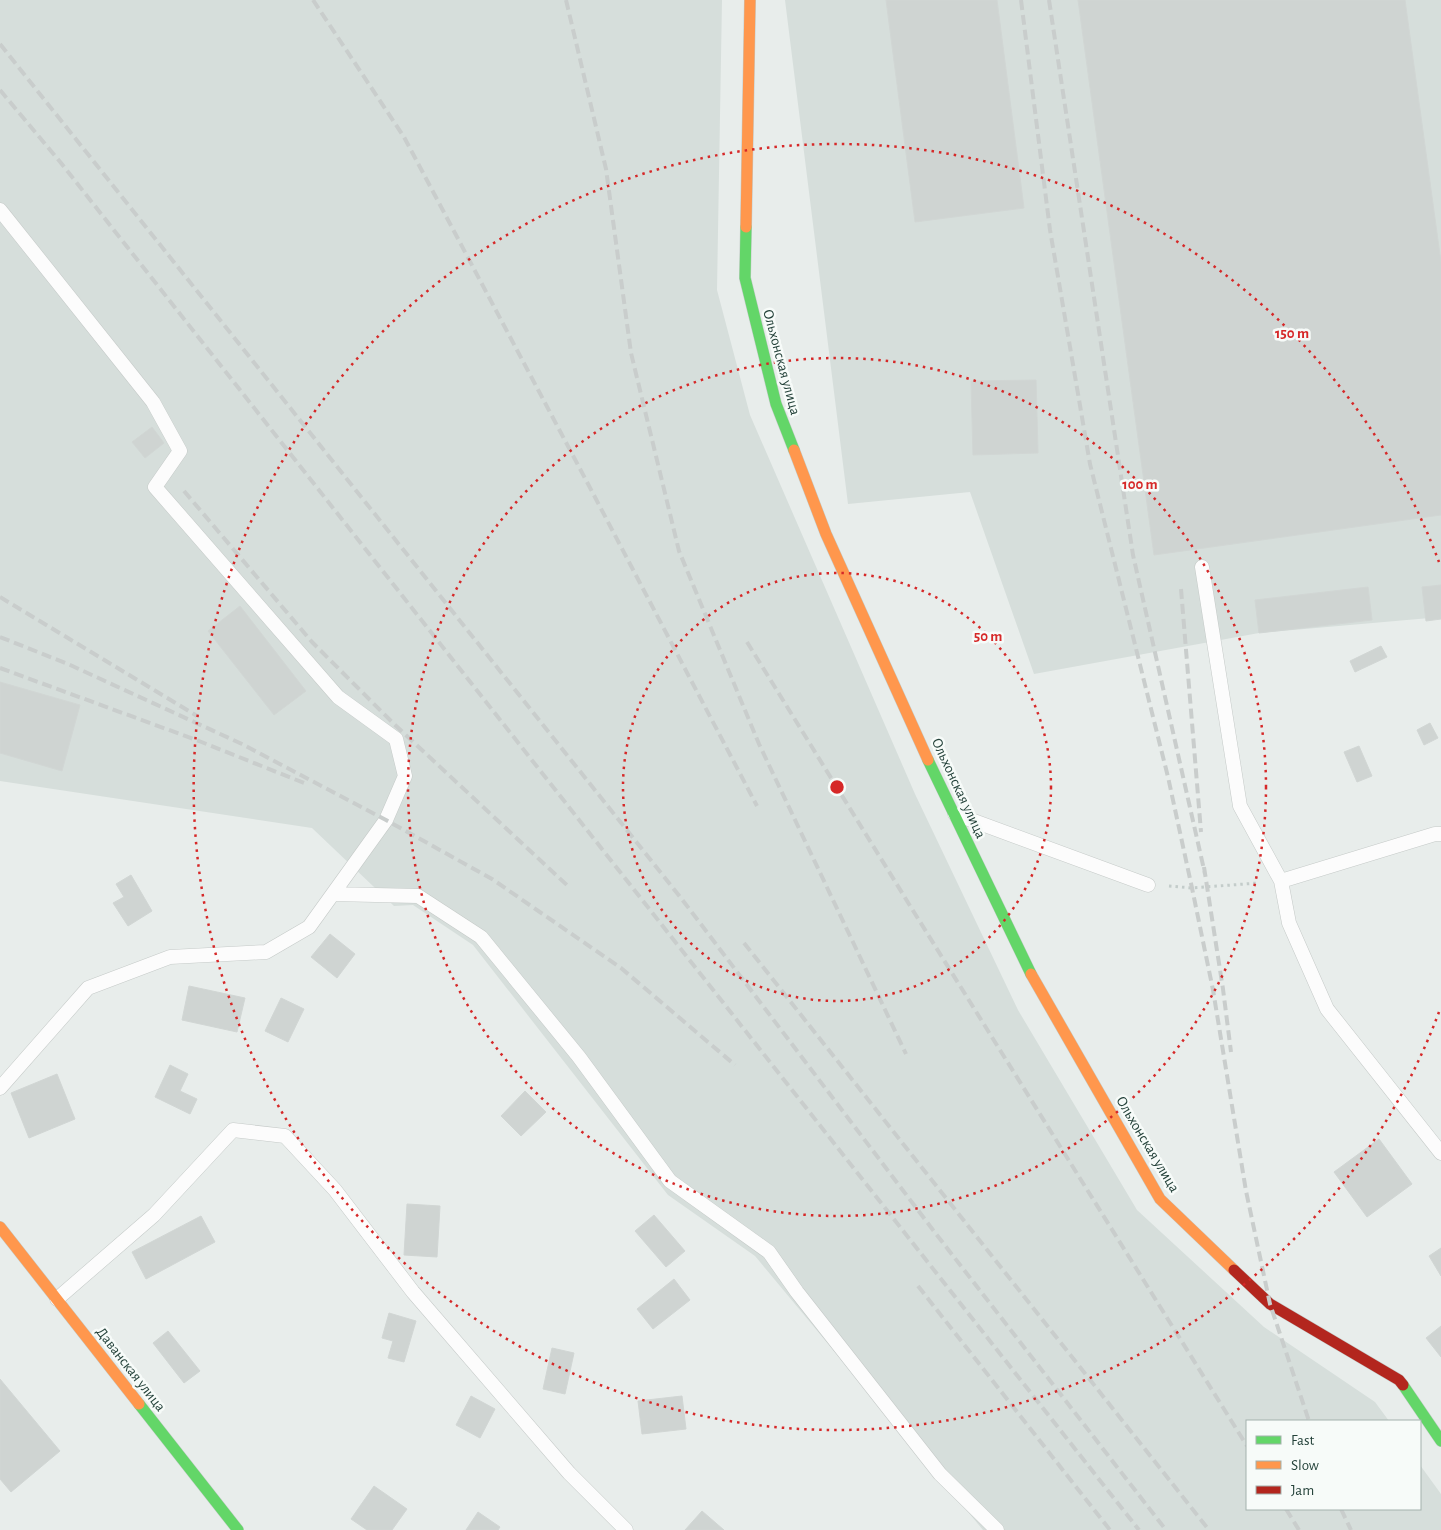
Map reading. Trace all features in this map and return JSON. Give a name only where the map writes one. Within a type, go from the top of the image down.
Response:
[{"type":"street","name":"Ольхонская улица","points":[[750,0],[745,278],[776,404],[826,534],[954,813],[1037,986],[1160,1199],[1270,1304],[1399,1380],[1441,1441]]},
{"type":"street","name":"Даванская улица","points":[[0,1227],[238,1530]]},
{"type":"lane","points":[[0,210],[153,402],[180,451],[155,487],[338,697],[396,739],[405,776],[386,820],[309,926],[266,952],[170,957],[88,988],[0,1088]]},
{"type":"lane","points":[[1202,567],[1240,806],[1281,881],[1289,923],[1327,1009],[1441,1153]]},
{"type":"lane","points":[[954,813],[1148,885]]},
{"type":"lane","points":[[1281,881],[1434,834],[1441,834]]},
{"type":"lane","points":[[333,894],[418,896],[481,937],[579,1057],[670,1182],[769,1252],[803,1299],[940,1474],[997,1530]]},
{"type":"lane","points":[[57,1299],[154,1215],[233,1130],[285,1136],[335,1190],[413,1292],[569,1473],[626,1530]]},
{"type":"path","points":[[1148,885],[1192,888],[1281,881]]},
{"type":"shaded area","points":[[0,0],[722,0],[717,290],[750,415],[915,794],[1018,1010],[1137,1210],[1264,1327],[1375,1402],[1388,1420],[1246,1420],[1246,1510],[1421,1510],[1421,1466],[1441,1494],[1441,1530],[983,1530],[755,1256],[668,1195],[473,945],[413,905],[394,906],[312,828],[0,781]]},
{"type":"shaded area","points":[[785,0],[1441,0],[1441,617],[1259,633],[1034,674],[970,492],[848,504]]},
{"type":"building","points":[[886,0],[997,0],[1024,208],[915,222]]},
{"type":"building","points":[[1078,0],[1405,0],[1441,262],[1441,515],[1154,555]]},
{"type":"building","points":[[1036,380],[1038,453],[973,455],[971,381]]},
{"type":"building","points":[[152,427],[164,443],[145,458],[132,442]]},
{"type":"building","points":[[1441,585],[1441,619],[1426,621],[1422,587]]},
{"type":"building","points":[[1368,587],[1372,620],[1259,633],[1255,600]]},
{"type":"building","points":[[240,606],[306,691],[274,715],[208,631]]},
{"type":"building","points":[[1381,646],[1387,657],[1355,672],[1350,661]]},
{"type":"building","points":[[0,682],[80,705],[62,771],[0,753]]},
{"type":"building","points":[[1430,723],[1438,738],[1424,745],[1417,730]]},
{"type":"building","points":[[1359,746],[1372,776],[1357,782],[1344,752]]},
{"type":"building","points":[[131,875],[152,911],[128,926],[113,903],[124,897],[116,884]]},
{"type":"building","points":[[330,934],[355,954],[337,978],[311,957]]},
{"type":"building","points":[[189,986],[245,998],[237,1032],[182,1020]]},
{"type":"building","points":[[281,998],[304,1009],[288,1042],[265,1031]]},
{"type":"building","points":[[170,1065],[188,1074],[180,1091],[197,1099],[190,1114],[155,1097]]},
{"type":"building","points":[[57,1074],[75,1119],[29,1138],[11,1093]]},
{"type":"building","points":[[525,1091],[546,1112],[521,1136],[501,1116]]},
{"type":"building","points":[[1379,1139],[1412,1184],[1367,1217],[1334,1172]]},
{"type":"building","points":[[407,1204],[440,1206],[437,1257],[404,1255]]},
{"type":"building","points":[[654,1215],[685,1251],[666,1267],[635,1231]]},
{"type":"building","points":[[201,1216],[215,1242],[146,1279],[132,1252]]},
{"type":"building","points":[[1441,1248],[1441,1276],[1429,1256]]},
{"type":"building","points":[[674,1279],[690,1300],[653,1329],[637,1309]]},
{"type":"building","points":[[389,1313],[416,1321],[404,1362],[388,1358],[393,1341],[382,1338]]},
{"type":"building","points":[[1441,1326],[1441,1357],[1426,1338]]},
{"type":"building","points":[[168,1331],[200,1371],[184,1383],[153,1343]]},
{"type":"building","points":[[552,1348],[574,1353],[565,1394],[543,1389]]},
{"type":"building","points":[[0,1379],[60,1451],[11,1492],[0,1479]]},
{"type":"building","points":[[471,1396],[495,1409],[480,1438],[456,1425]]},
{"type":"building","points":[[682,1396],[686,1429],[642,1434],[638,1401]]},
{"type":"building","points":[[374,1486],[407,1509],[392,1530],[367,1530],[351,1519]]},
{"type":"building","points":[[702,1511],[724,1530],[685,1530]]},
{"type":"building","points":[[478,1512],[500,1527],[498,1530],[466,1530]]},
{"type":"railway","points":[[313,0],[404,137],[757,806]]},
{"type":"railway","points":[[566,0],[606,169],[631,353],[679,551],[759,744],[906,1054]]},
{"type":"railway","points":[[1021,0],[1050,230],[1090,464],[1168,777],[1192,888],[1213,990],[1246,1191],[1270,1304],[1309,1420]]},
{"type":"railway","points":[[1049,0],[1133,555],[1205,874]]},
{"type":"railway","points":[[0,44],[681,898],[933,1230],[1166,1530]]},
{"type":"railway","points":[[0,90],[61,163],[1139,1530]]},
{"type":"railway","points":[[184,491],[312,642],[394,724],[569,887]]},
{"type":"railway","points":[[1181,589],[1201,832]]},
{"type":"railway","points":[[0,597],[197,716]]},
{"type":"railway","points":[[0,637],[68,664],[242,744],[386,820],[492,879],[621,968],[735,1065]]},
{"type":"railway","points":[[747,642],[1246,1444]]},
{"type":"railway","points":[[0,668],[199,741],[304,783]]},
{"type":"railway","points":[[1204,867],[1231,1052]]},
{"type":"railway","points":[[744,943],[1209,1530]]},
{"type":"railway","points":[[918,1286],[1110,1530]]},
{"type":"railway","points":[[1287,1510],[1299,1530]]},
{"type":"railway","points":[[1341,1510],[1351,1530]]},
{"type":"traffic: fast","points":[[746,227],[745,278],[776,404],[794,450]]},
{"type":"traffic: fast","points":[[928,760],[1031,974]]},
{"type":"traffic: fast","points":[[1403,1385],[1441,1441]]},
{"type":"traffic: fast","points":[[139,1404],[238,1530]]},
{"type":"traffic: slow","points":[[746,227],[750,0]]},
{"type":"traffic: slow","points":[[794,450],[826,534],[928,760]]},
{"type":"traffic: slow","points":[[1031,974],[1160,1199],[1234,1270]]},
{"type":"traffic: slow","points":[[0,1227],[139,1404]]},
{"type":"traffic: jam","points":[[1234,1270],[1270,1304],[1399,1380],[1403,1385]]}]
